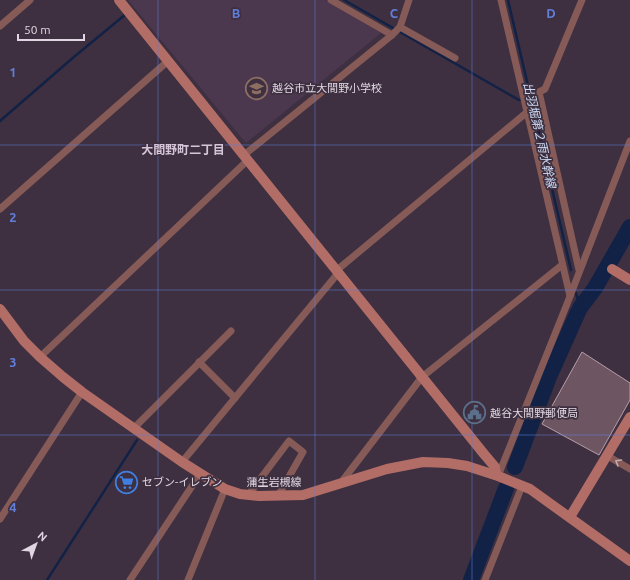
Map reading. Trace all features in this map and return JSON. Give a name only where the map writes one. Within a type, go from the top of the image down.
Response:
[{"type":"street","points":[[0,26],[30,0]]},
{"type":"street","points":[[118,0],[338,271],[494,467],[497,476]]},
{"type":"street","points":[[331,0],[392,35]]},
{"type":"street","points":[[40,357],[246,158],[392,35],[400,27],[409,0]]},
{"type":"street","points":[[501,0],[526,113],[570,297]]},
{"type":"street","points":[[579,270],[539,92],[545,89],[582,0]]},
{"type":"street","points":[[400,27],[455,58]]},
{"type":"street","points":[[0,209],[168,61]]},
{"type":"street","points":[[182,462],[338,271],[526,113]]},
{"type":"street","points":[[497,476],[570,297],[579,270],[630,141]]},
{"type":"street","points":[[340,484],[422,377],[562,265]]},
{"type":"street","points":[[612,269],[630,280]]},
{"type":"street","name":"蒲生岩槻線","points":[[0,309],[3,320],[40,357],[82,392],[182,462],[225,489],[240,494],[258,496],[303,495],[387,469],[423,462],[448,463],[467,466],[530,489],[630,561]]},
{"type":"street","points":[[134,428],[231,331]]},
{"type":"street","points":[[199,362],[235,398]]},
{"type":"street","points":[[0,518],[82,392]]},
{"type":"street","points":[[570,517],[630,416]]},
{"type":"street","points":[[248,495],[289,441],[303,452],[278,496]]},
{"type":"street","points":[[606,455],[630,469]]},
{"type":"street","points":[[130,580],[200,474]]},
{"type":"street","points":[[485,580],[522,486]]},
{"type":"street","points":[[188,580],[225,489]]},
{"type":"shaded area","name":"越谷市立大間野小学校","points":[[128,0],[325,0],[381,33],[246,143]]},
{"type":"building","points":[[582,352],[630,383],[630,400],[599,455],[542,424]]},
{"type":"waterway","points":[[344,0],[519,100],[530,98]]},
{"type":"waterway","name":"出羽堀第２雨水幹線","points":[[508,0],[571,270]]},
{"type":"waterway","points":[[0,121],[126,14]]},
{"type":"waterway","points":[[580,308],[595,288],[630,227]]},
{"type":"waterway","name":"出羽堀第２雨水幹線","points":[[576,293],[580,308]]},
{"type":"waterway","points":[[515,467],[549,377],[578,312]]},
{"type":"waterway","points":[[47,580],[137,440]]},
{"type":"waterway","points":[[471,580],[506,488]]},
{"type":"place","name":"越谷市立大間野小学校","points":[[257,88]]},
{"type":"place","name":"越谷大間野郵便局","points":[[474,413]]},
{"type":"place","name":"セブン-イレブン","points":[[127,482]]},
{"type":"district","name":"大間野町二丁目","points":[[183,149]]}]
